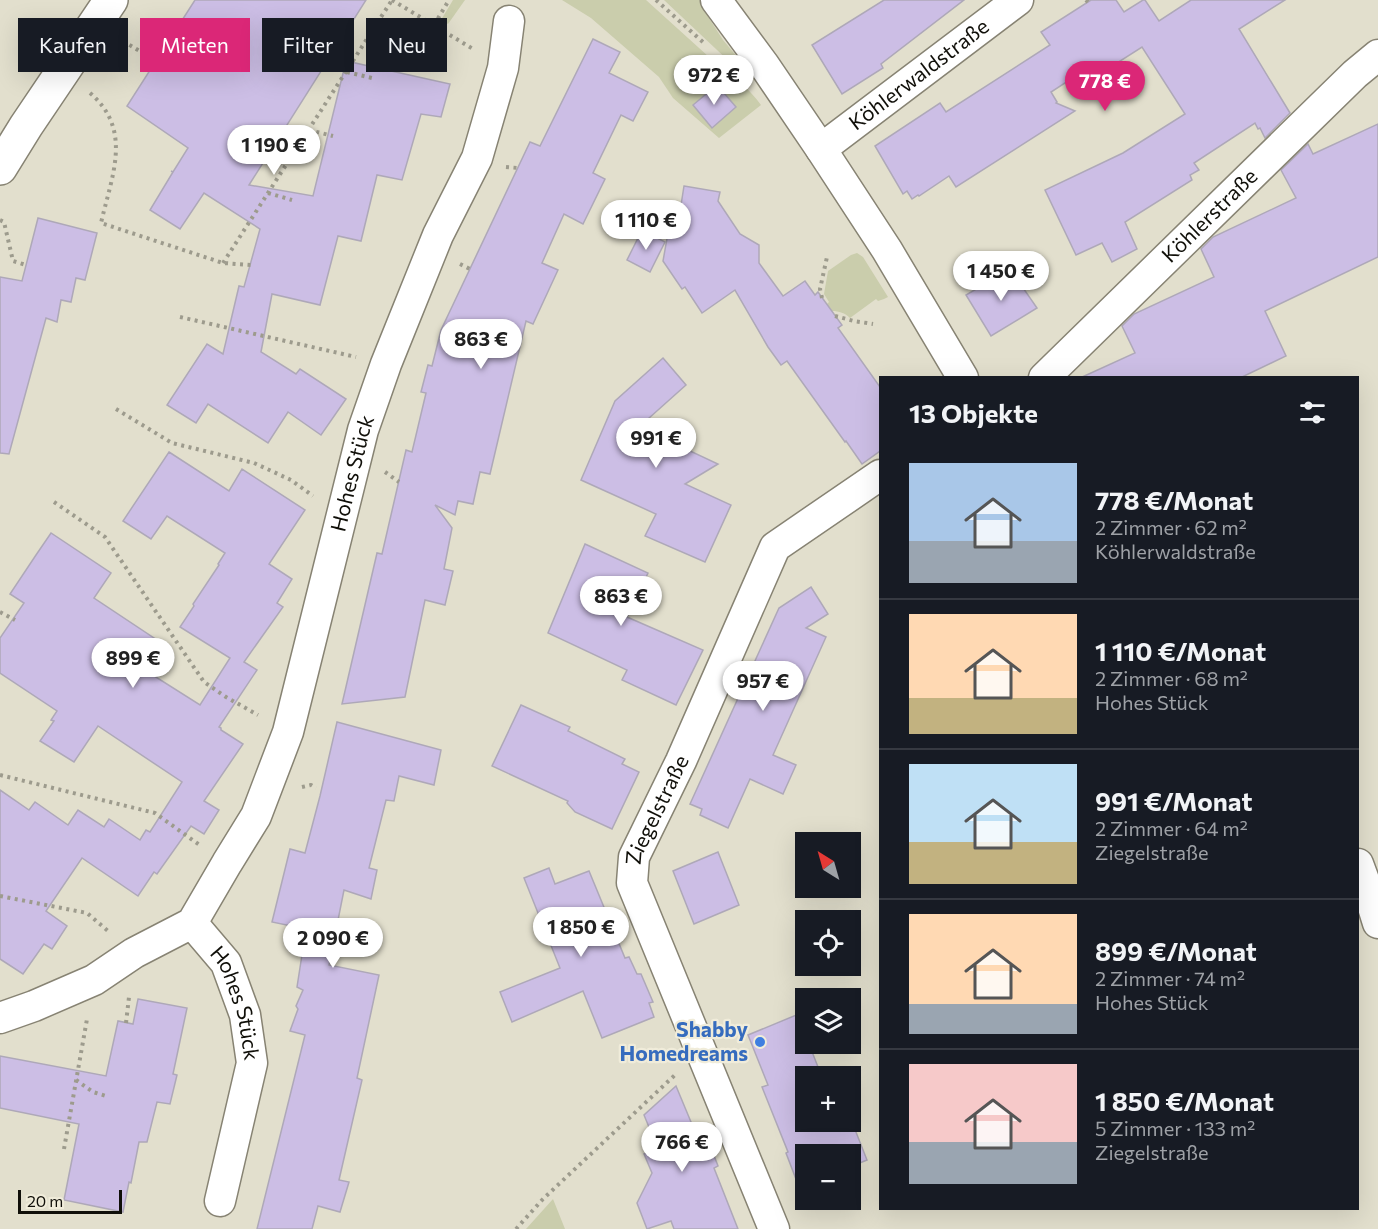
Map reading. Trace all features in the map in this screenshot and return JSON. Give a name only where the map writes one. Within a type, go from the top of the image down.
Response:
[{"type":"street","points":[[99,18],[111,0]]},
{"type":"street","points":[[716,0],[821,149],[887,250],[962,376]]},
{"type":"street","name":"Köhlerwaldstraße","points":[[821,149],[1018,0]]},
{"type":"street","name":"Hohes Stück","points":[[0,1017],[34,1006],[94,980],[134,953],[192,923],[256,816],[288,732],[363,430],[386,364],[438,235],[477,158],[503,68],[509,21]]},
{"type":"street","name":"Köhlerstraße","points":[[1046,376],[1355,74],[1378,56]]},
{"type":"street","points":[[0,168],[63,72]]},
{"type":"street","name":"Ziegelstraße","points":[[774,1229],[632,883],[634,857],[681,761],[775,547],[879,476]]},
{"type":"street","points":[[1359,867],[1378,923]]},
{"type":"street","name":"Hohes Stück","points":[[192,923],[226,963],[245,1015],[252,1063],[220,1201]]},
{"type":"path","points":[[354,59],[392,0],[422,18]]},
{"type":"path","points":[[438,18],[449,0]]},
{"type":"path","points":[[447,33],[503,68]]},
{"type":"path","points":[[65,72],[94,97],[109,114],[115,129],[116,154],[101,223],[222,263],[251,265]]},
{"type":"path","points":[[222,263],[346,72],[372,78]]},
{"type":"path","points":[[309,129],[333,136]]},
{"type":"path","points":[[268,192],[292,200]]},
{"type":"path","points":[[0,220],[4,222],[14,261],[26,265]]},
{"type":"path","points":[[822,298],[820,289],[826,257]]},
{"type":"path","points":[[835,316],[873,324]]},
{"type":"path","points":[[180,317],[386,364]]},
{"type":"path","points":[[117,409],[172,443],[254,463],[291,480],[341,516]]},
{"type":"path","points":[[54,502],[105,537],[204,682],[226,698],[288,732]]},
{"type":"path","points":[[0,612],[15,620]]},
{"type":"path","points":[[0,775],[155,813],[227,863]]},
{"type":"path","points":[[0,896],[87,914],[134,953]]},
{"type":"path","points":[[64,1149],[94,980]]},
{"type":"path","points":[[516,1229],[543,1199],[701,1051]]},
{"type":"path","points":[[76,1080],[93,1092],[106,1096]]},
{"type":"green space","points":[[453,0],[465,0],[448,24],[447,18],[442,18]]},
{"type":"green space","points":[[562,0],[646,0],[709,57],[706,61],[716,73],[722,68],[743,85],[761,105],[719,138],[673,98],[659,77],[591,18]]},
{"type":"green space","points":[[664,0],[704,0],[706,2],[705,12],[723,40],[744,65],[741,68],[734,66]]},
{"type":"green space","points":[[857,253],[863,257],[888,297],[878,301],[876,299],[850,318],[832,311],[824,294],[828,271]]},
{"type":"green space","points":[[553,1199],[565,1229],[526,1229]]},
{"type":"building","points":[[195,0],[366,0],[354,19],[262,18],[262,72],[320,72],[249,185],[313,196],[343,72],[354,72],[354,63],[366,65],[366,72],[396,72],[450,84],[441,117],[421,114],[402,180],[377,175],[361,241],[338,236],[320,305],[272,294],[261,352],[296,374],[300,369],[346,399],[321,435],[288,412],[268,443],[208,404],[196,423],[167,405],[207,344],[223,354],[239,286],[244,287],[260,229],[204,193],[180,229],[150,210],[188,148],[127,106],[149,72],[250,72],[250,18],[183,18]]},
{"type":"building","points":[[884,0],[964,0],[881,64],[883,68],[842,94],[812,45]]},
{"type":"building","points":[[1091,0],[1116,0],[1124,12],[1145,0],[1159,21],[1191,0],[1285,0],[1239,29],[1290,113],[1265,138],[1255,123],[1194,163],[1199,170],[1190,175],[1192,180],[1125,222],[1137,249],[1112,262],[1102,243],[1076,255],[1045,190],[1123,153],[1185,114],[1142,47],[1103,72],[1097,62],[1051,92],[1056,103],[1075,111],[956,187],[949,176],[912,199],[907,191],[903,194],[875,146],[940,103],[946,112],[1050,45],[1041,32]]},
{"type":"building","points":[[593,39],[620,52],[609,73],[648,92],[633,121],[621,115],[593,173],[605,179],[583,224],[564,214],[542,263],[558,270],[533,324],[526,321],[490,474],[480,472],[473,504],[458,501],[455,515],[435,505],[452,528],[444,569],[453,571],[445,605],[425,600],[405,697],[342,704],[377,553],[382,554],[406,450],[412,452],[426,393],[421,392],[428,365],[432,366],[441,330],[530,142],[540,146]]},
{"type":"building","points":[[717,85],[736,107],[712,128],[693,105]]},
{"type":"building","points":[[1378,124],[1378,257],[1265,311],[1286,356],[1244,376],[1084,376],[1135,353],[1122,326],[1134,314],[1214,277],[1201,249],[1213,237],[1296,198],[1281,170],[1308,144],[1313,154]]},
{"type":"building","points":[[684,186],[720,192],[718,201],[740,234],[759,245],[759,263],[783,296],[805,281],[815,295],[818,292],[842,325],[838,328],[879,386],[879,452],[862,464],[787,361],[781,365],[735,290],[702,313],[685,287],[682,289],[663,261],[673,205],[681,205]]},
{"type":"building","points":[[38,218],[97,233],[85,280],[76,278],[71,302],[61,300],[57,322],[46,318],[9,454],[0,453],[0,277],[22,281]]},
{"type":"building","points":[[642,230],[665,242],[650,272],[627,260]]},
{"type":"building","points":[[1010,269],[1037,308],[991,336],[966,295]]},
{"type":"building","points":[[663,358],[686,385],[639,427],[718,464],[685,484],[731,505],[705,562],[645,536],[656,514],[581,480],[615,401]]},
{"type":"building","points":[[169,452],[229,491],[242,469],[305,510],[269,564],[292,579],[277,603],[283,607],[244,662],[257,670],[219,727],[243,744],[204,801],[219,810],[204,834],[191,826],[157,874],[154,872],[138,896],[82,858],[46,911],[67,926],[52,949],[44,944],[23,974],[0,959],[0,790],[29,810],[35,802],[68,825],[78,810],[104,827],[109,819],[140,840],[146,830],[150,832],[182,782],[98,726],[74,762],[40,741],[54,721],[51,720],[57,711],[0,673],[0,638],[24,603],[10,594],[51,533],[111,573],[94,598],[169,648],[151,674],[200,705],[230,658],[180,627],[225,553],[167,516],[151,539],[123,521]]},
{"type":"building","points":[[585,544],[648,573],[627,617],[703,650],[676,705],[622,680],[627,670],[548,633]]},
{"type":"building","points":[[811,587],[828,614],[806,628],[826,637],[773,755],[796,765],[783,794],[750,779],[728,828],[700,815],[702,809],[690,804],[779,608]]},
{"type":"building","points":[[521,705],[570,727],[568,731],[625,759],[622,764],[639,772],[612,829],[575,812],[567,803],[568,801],[492,766]]},
{"type":"building","points":[[337,722],[441,750],[434,785],[399,776],[394,801],[386,800],[369,868],[377,870],[371,899],[344,890],[329,965],[379,975],[357,1078],[362,1080],[339,1180],[349,1182],[340,1212],[318,1206],[312,1229],[257,1229],[305,1035],[290,1031],[298,1009],[296,1006],[303,990],[297,987],[306,929],[272,922],[290,849],[305,853]]},
{"type":"building","points":[[718,852],[739,905],[694,924],[673,871]]},
{"type":"building","points":[[549,868],[555,884],[589,871],[625,958],[629,957],[637,974],[641,974],[653,1002],[649,1003],[654,1017],[602,1038],[583,991],[512,1022],[500,992],[560,968],[524,878]]},
{"type":"building","points":[[138,999],[187,1008],[173,1074],[177,1075],[170,1104],[157,1102],[147,1142],[139,1142],[123,1212],[64,1200],[79,1124],[0,1108],[0,1056],[106,1076],[118,1021],[133,1024]]},
{"type":"building","points":[[795,1016],[795,1054],[813,1054],[818,1066],[795,1066],[795,1132],[856,1132],[861,1144],[795,1144],[795,1177],[786,1153],[788,1152],[762,1087],[768,1085],[748,1035]]},
{"type":"building","points":[[676,1086],[696,1134],[704,1130],[718,1166],[714,1168],[738,1229],[674,1229],[671,1221],[647,1229],[637,1203],[652,1173],[644,1154],[658,1149],[644,1115]]},
{"type":"building","points":[[861,1145],[867,1160],[861,1162]]},
{"type":"place","name":"Shabby Homedreams","points":[[760,1042]]}]
